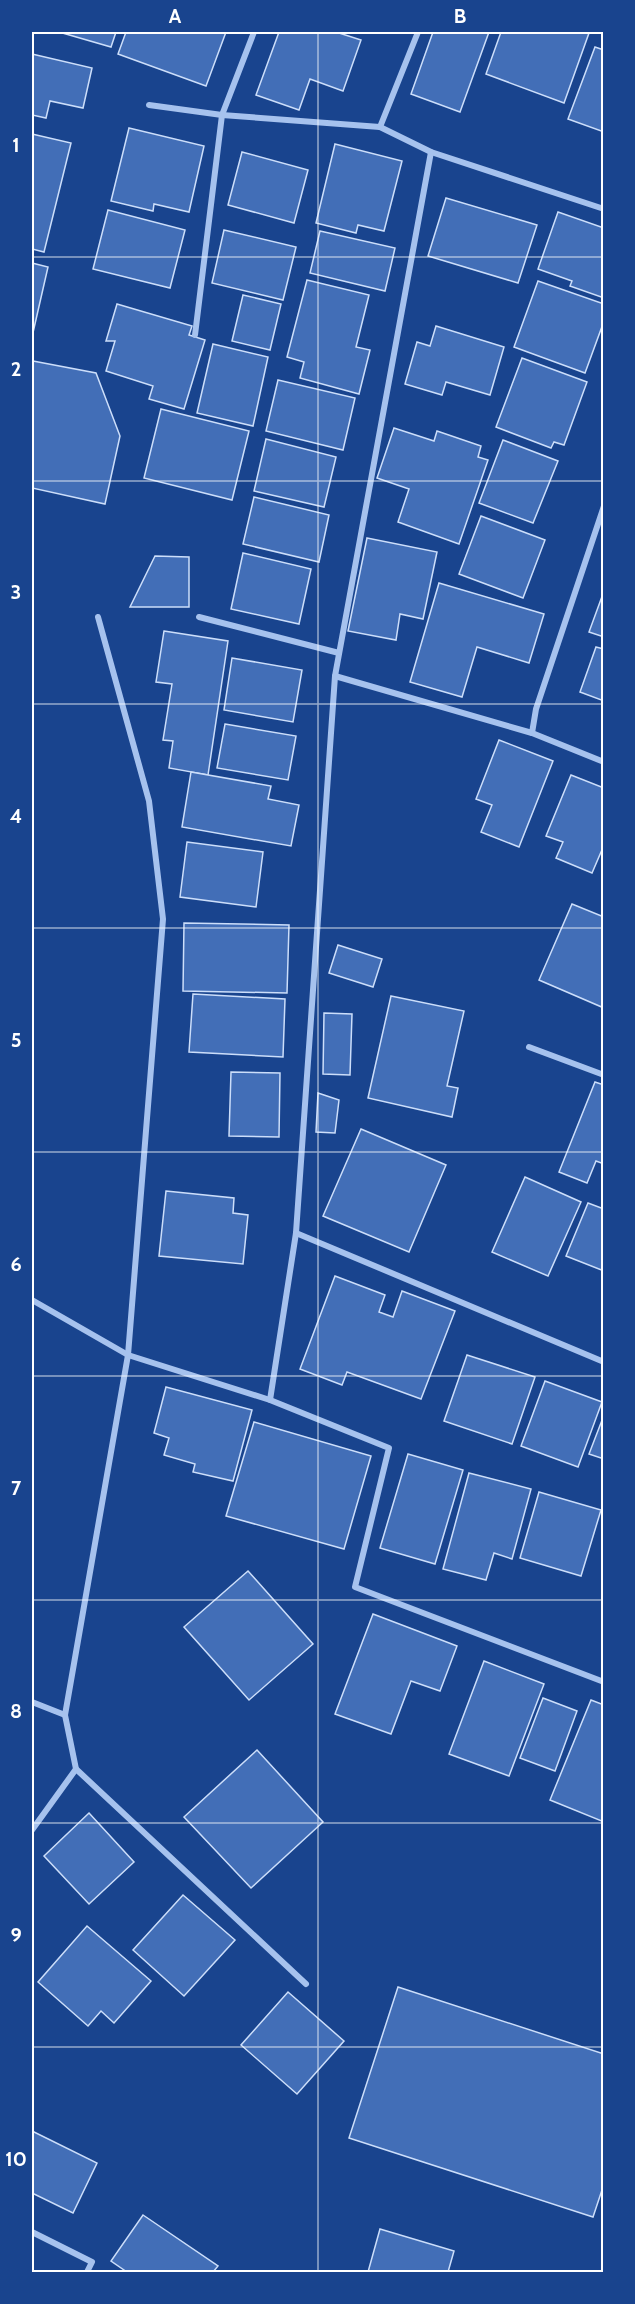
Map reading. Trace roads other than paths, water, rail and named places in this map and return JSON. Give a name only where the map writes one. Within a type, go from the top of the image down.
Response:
[{"type":"street","points":[[195,335],[222,115],[254,32]]},
{"type":"street","points":[[380,127],[418,32]]},
{"type":"street","points":[[149,105],[222,115],[380,127],[431,152],[603,209]]},
{"type":"street","points":[[270,1400],[296,1233],[335,676],[431,152]]},
{"type":"street","points":[[532,733],[536,709],[603,506]]},
{"type":"street","points":[[98,617],[149,801],[164,919],[128,1354],[65,1715],[76,1769],[306,1984]]},
{"type":"street","points":[[199,617],[339,653]]},
{"type":"street","points":[[335,676],[532,733],[603,762]]},
{"type":"street","points":[[529,1047],[603,1075]]},
{"type":"street","points":[[296,1233],[603,1362]]},
{"type":"street","points":[[32,1300],[128,1354],[270,1400],[389,1448],[355,1587],[603,1682]]},
{"type":"street","points":[[32,1702],[65,1715]]},
{"type":"street","points":[[32,1830],[76,1769]]},
{"type":"street","points":[[32,2232],[92,2262],[87,2272]]}]
